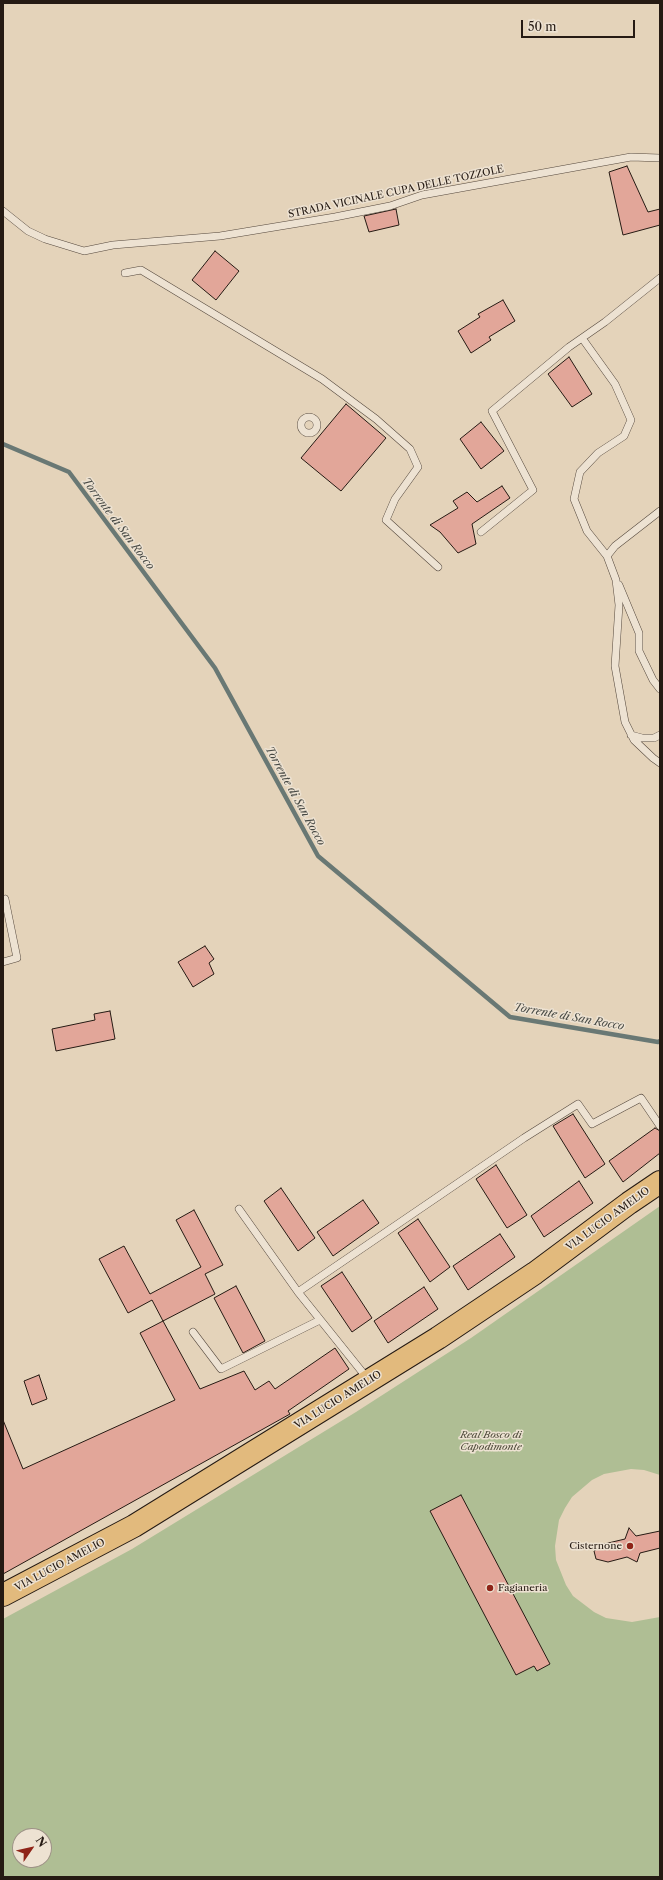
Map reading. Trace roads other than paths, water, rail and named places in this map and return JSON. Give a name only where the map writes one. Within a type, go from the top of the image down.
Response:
[{"type":"main road","name":"VIA LUCIO AMELIO","points":[[3,1595],[134,1526],[438,1338],[535,1273],[629,1203],[660,1182]]},
{"type":"lane","name":"STRADA VICINALE CUPA DELLE TOZZOLE","points":[[3,211],[28,231],[45,239],[84,252],[113,245],[228,235],[335,217],[390,206],[422,195],[631,157],[660,158]]},
{"type":"lane","points":[[125,273],[141,270],[316,375],[376,418],[410,449],[418,467],[395,499],[386,520],[438,567]]},
{"type":"lane","points":[[481,532],[533,490],[492,411],[582,338],[660,278]]},
{"type":"lane","points":[[582,338],[615,384],[631,420],[624,436],[598,453],[580,472],[574,499],[587,531],[607,556],[639,633],[639,651],[653,680],[660,689]]},
{"type":"lane","points":[[607,556],[615,546],[660,510]]},
{"type":"lane","points":[[616,580],[619,605],[615,666],[625,722],[634,740],[660,763]]},
{"type":"lane","points":[[631,735],[642,738],[654,738],[660,736]]},
{"type":"lane","points":[[3,900],[5,899],[17,958],[3,962]]},
{"type":"lane","points":[[298,1292],[524,1138],[578,1104],[592,1124],[641,1098],[660,1126]]},
{"type":"lane","points":[[239,1209],[298,1292],[368,1381]]},
{"type":"lane","points":[[193,1332],[221,1369],[320,1320]]},
{"type":"waterway","name":"Torrente di San Rocco","points":[[3,444],[69,472],[215,668],[318,856],[510,1017],[658,1042],[660,1041]]},
{"type":"place","name":"Cisternone","points":[[630,1546]]},
{"type":"place","name":"Fagianeria","points":[[490,1588]]},
{"type":"park label","name":"Real Bosco di Capodimonte","points":[[491,1440]]}]
